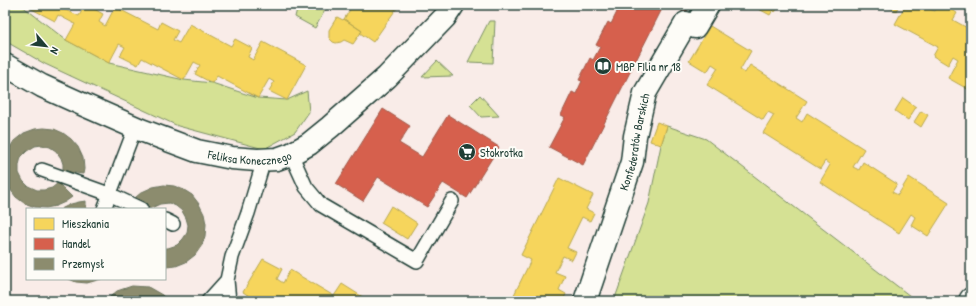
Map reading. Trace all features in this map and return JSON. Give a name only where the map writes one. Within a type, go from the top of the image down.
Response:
[{"type":"street","name":"Feliksa Konecznego","points":[[5,65],[42,86],[136,128],[197,151],[232,158],[264,160],[277,159],[291,154],[309,144],[330,127],[387,77],[446,17],[453,5]]},
{"type":"street","name":"Konfederatów Barskich","points":[[585,301],[632,162],[635,136],[645,93],[686,23],[695,27],[708,5]]},
{"type":"lane","points":[[104,208],[136,128]]},
{"type":"lane","points":[[291,154],[306,187],[322,205],[417,260],[452,201]]},
{"type":"lane","points":[[229,301],[227,280],[232,257],[248,213],[264,160]]},
{"type":"lane","points":[[42,170],[109,194],[139,208]]},
{"type":"lane","points":[[208,301],[227,280]]},
{"type":"green space","points":[[5,5],[21,5],[66,40],[109,63],[184,80],[212,83],[258,98],[287,100],[307,91],[309,112],[295,132],[264,149],[178,126],[45,64],[5,41]]},
{"type":"green space","points":[[298,5],[328,5],[315,28],[295,17]]},
{"type":"green space","points":[[489,21],[495,21],[493,63],[468,62]]},
{"type":"green space","points":[[437,61],[453,76],[422,77]]},
{"type":"green space","points":[[480,95],[499,116],[481,117],[470,105]]},
{"type":"green space","points":[[667,126],[706,139],[910,296],[904,301],[614,301],[649,203],[661,145]]},
{"type":"building: Mieszkania","points":[[24,5],[63,5],[61,8],[79,16],[85,5],[87,5],[103,14],[99,22],[105,26],[115,7],[158,29],[161,22],[178,31],[173,40],[179,43],[190,24],[231,46],[235,39],[252,48],[248,57],[253,60],[263,42],[306,65],[287,100],[269,91],[274,82],[269,79],[258,98],[217,76],[212,83],[195,74],[200,65],[194,62],[184,80],[142,58],[138,65],[120,56],[125,47],[119,44],[109,63],[66,40],[75,24],[58,15],[55,21]]},
{"type":"building: Mieszkania","points":[[353,5],[399,5],[373,42],[360,33],[362,31],[344,19]]},
{"type":"building: Mieszkania","points":[[759,5],[777,5],[777,9],[775,12],[773,10],[770,15],[757,8]]},
{"type":"building: Mieszkania","points":[[885,5],[899,5],[896,11]]},
{"type":"building: Mieszkania","points":[[904,5],[932,5],[930,9],[935,11],[938,5],[943,5],[957,13],[953,20],[971,30],[971,91],[948,78],[958,59],[953,56],[948,65],[933,56],[938,47],[895,24],[905,6]]},
{"type":"building: Mieszkania","points":[[337,17],[343,20],[344,19],[362,31],[353,44],[344,40],[336,43],[329,38],[329,30]]},
{"type":"building: Mieszkania","points":[[710,26],[751,51],[740,70],[745,73],[750,65],[807,101],[796,118],[802,122],[807,113],[864,149],[853,167],[859,170],[863,162],[897,184],[892,192],[898,195],[909,177],[949,203],[928,236],[911,225],[915,217],[911,214],[899,233],[820,182],[830,165],[825,161],[820,169],[763,133],[774,115],[768,112],[763,120],[707,85],[718,68],[712,64],[707,72],[689,61]]},
{"type":"building: Mieszkania","points":[[903,98],[916,107],[908,120],[895,111]]},
{"type":"building: Mieszkania","points":[[921,111],[928,115],[921,127],[914,122]]},
{"type":"building: Mieszkania","points":[[657,122],[667,126],[661,145],[650,141]]},
{"type":"building: Mieszkania","points":[[559,178],[593,195],[586,209],[594,213],[590,221],[582,217],[567,248],[576,252],[572,260],[563,256],[555,272],[565,276],[559,290],[566,294],[563,301],[555,298],[553,301],[511,301],[531,260],[521,255]]},
{"type":"building: Mieszkania","points":[[391,206],[417,223],[407,239],[381,223]]},
{"type":"building: Mieszkania","points":[[263,259],[282,269],[277,279],[283,283],[290,270],[334,296],[342,284],[369,301],[257,301],[243,292]]},
{"type":"building: Handel","points":[[616,5],[664,5],[583,165],[549,147],[565,117],[561,115],[572,92],[576,94],[582,81],[579,80],[590,58],[593,60],[600,47],[596,45],[608,22],[611,24],[617,12],[614,10]]},
{"type":"building: Handel","points":[[672,5],[690,5],[686,13]]},
{"type":"building: Handel","points":[[383,109],[410,126],[399,143],[422,157],[448,115],[499,147],[467,198],[443,183],[427,207],[378,177],[363,201],[336,184]]},
{"type":"building: Przemysł","points":[[35,129],[54,129],[71,139],[78,147],[83,158],[84,169],[83,174],[63,171],[61,158],[56,151],[50,147],[42,145],[35,146],[21,157],[19,173],[23,181],[28,186],[37,190],[44,190],[52,188],[58,183],[72,197],[56,206],[46,208],[35,207],[24,203],[16,197],[10,189],[5,177],[5,158],[14,141],[24,133]]},
{"type":"building: Przemysł","points":[[5,130],[10,136],[5,140]]},
{"type":"building: Przemysł","points":[[164,185],[174,186],[184,190],[192,195],[204,214],[206,224],[205,236],[202,245],[195,255],[186,262],[176,266],[166,267],[166,248],[177,245],[187,233],[188,225],[186,218],[182,211],[169,203],[148,208],[136,197],[142,192],[153,187]]},
{"type":"building: Przemysł","points":[[86,201],[86,208],[63,208],[71,204]]},
{"type":"building: Przemysł","points":[[71,280],[98,280],[87,283]]},
{"type":"building: Przemysł","points":[[132,286],[148,287],[162,295],[168,301],[105,301],[117,291]]},
{"type":"place","name":"MBP FIlia nr 18","points":[[603,66]]},
{"type":"place","name":"Stokrotka","points":[[467,152]]}]
